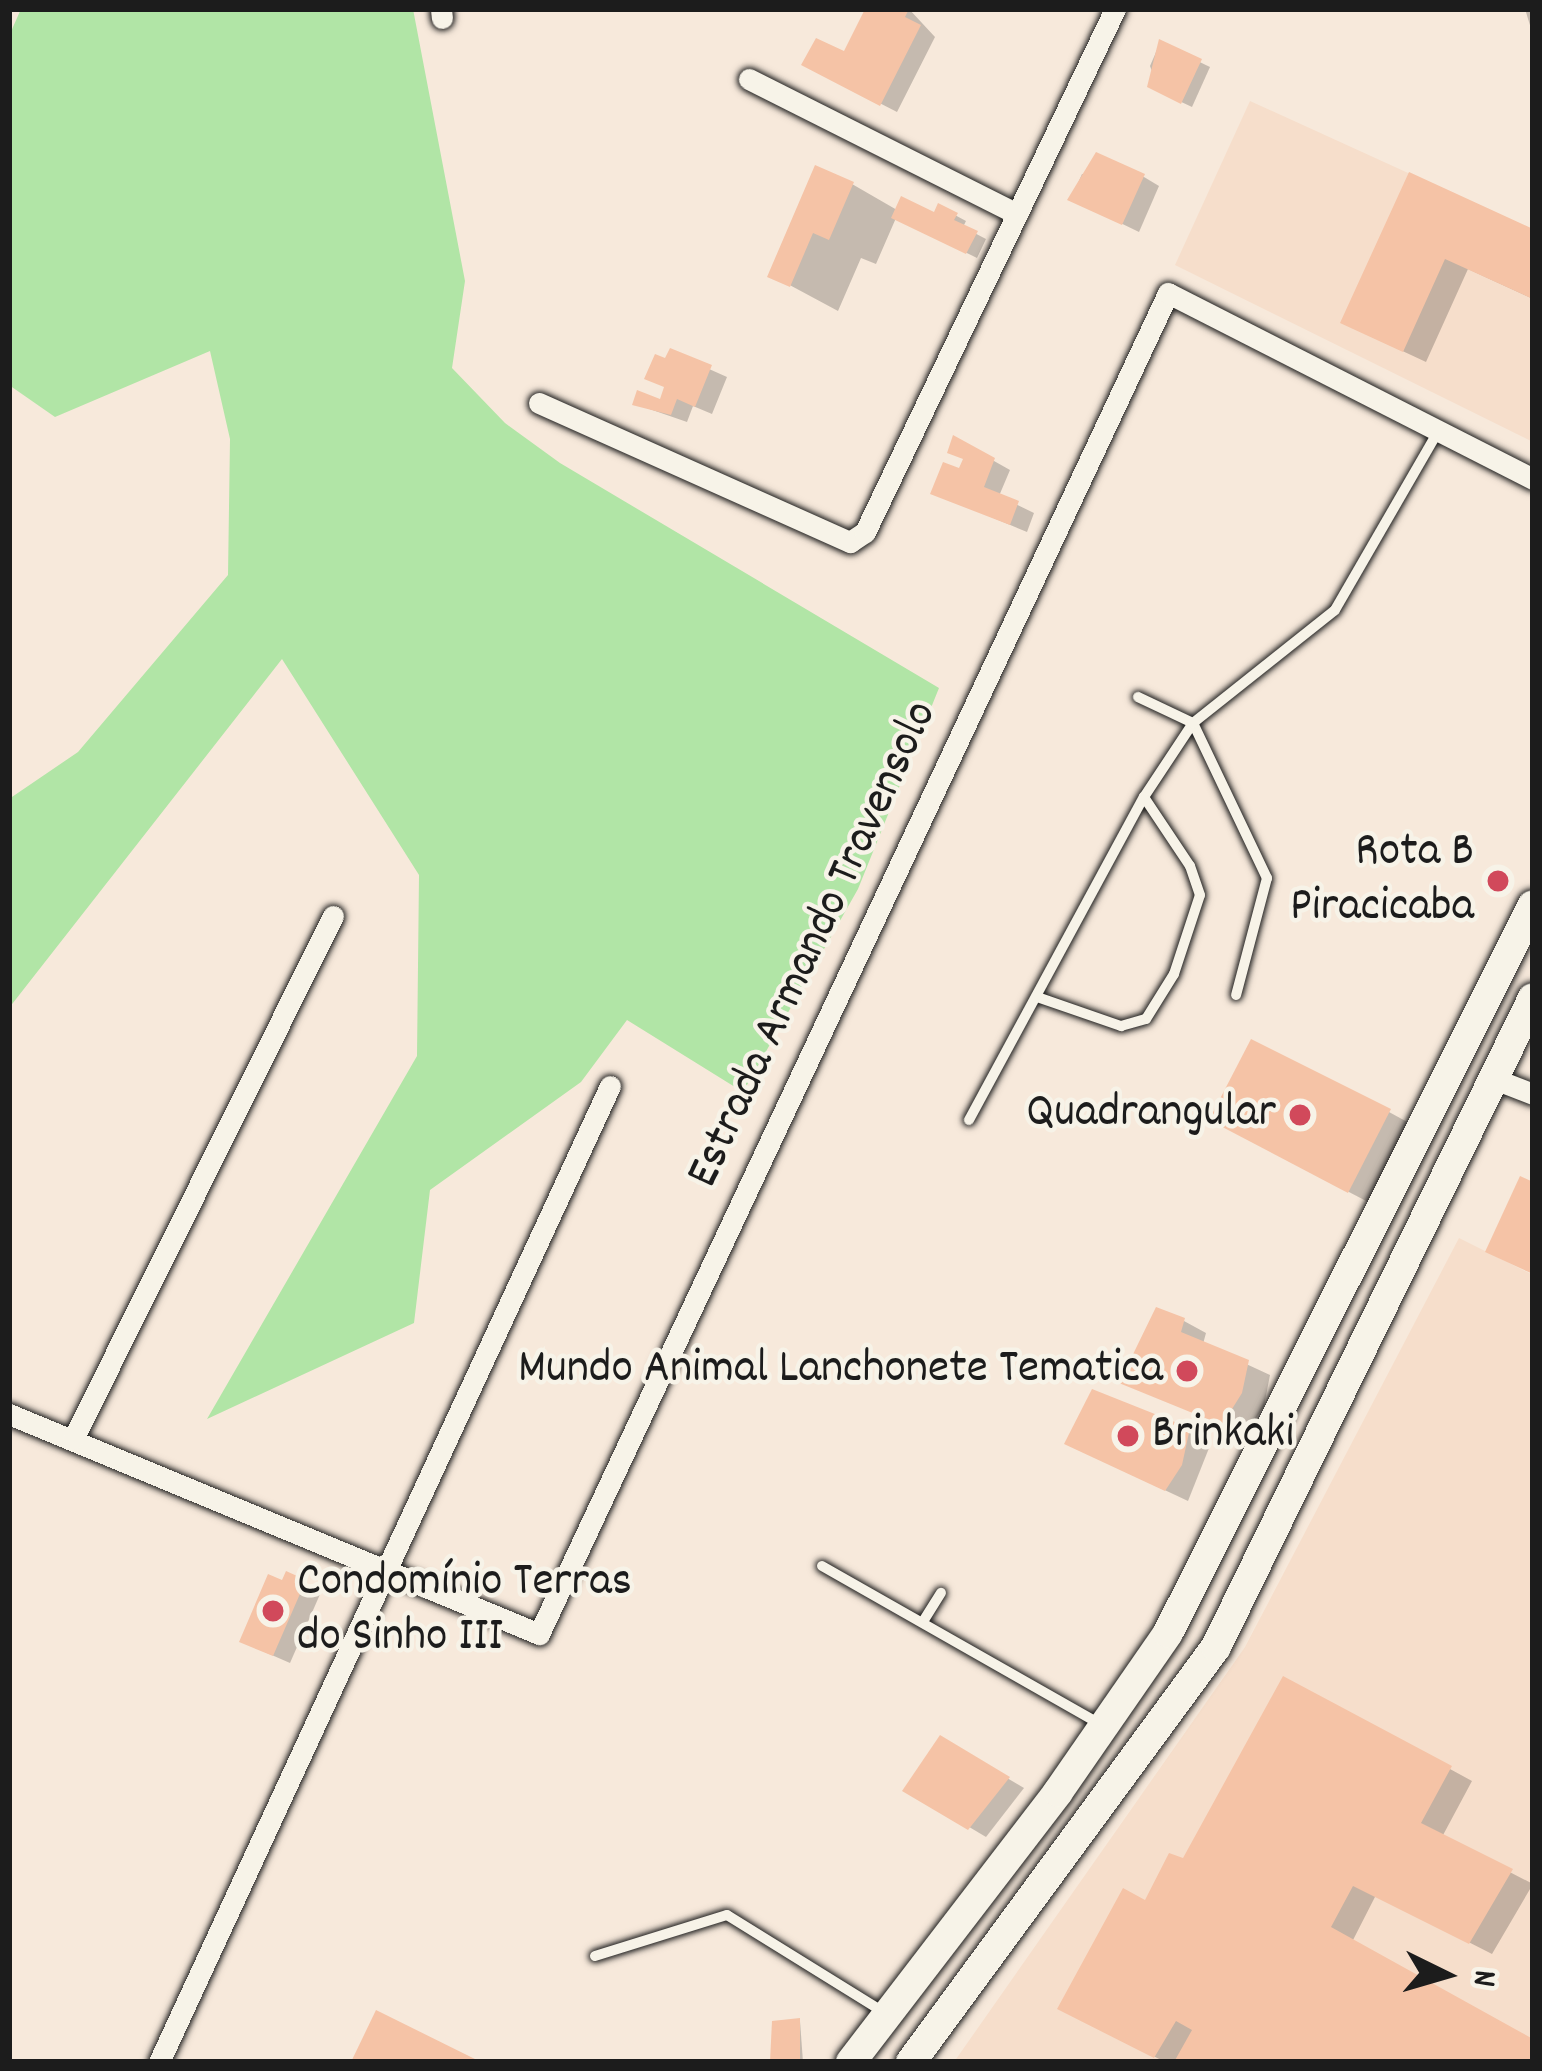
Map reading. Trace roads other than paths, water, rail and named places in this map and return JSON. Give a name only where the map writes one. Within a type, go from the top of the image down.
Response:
[{"type":"main road","points":[[851,2062],[1038,1820],[1168,1633],[1533,904]]},
{"type":"main road","points":[[1492,1078],[1473,1063],[1500,971]]},
{"type":"main road","points":[[911,2062],[1216,1647],[1533,998]]},
{"type":"main road","points":[[1010,1928],[1012,1898],[1049,1850],[1052,1836],[1038,1820]]},
{"type":"street","points":[[538,403],[850,542],[865,532],[1115,9]]},
{"type":"street","points":[[748,79],[1017,214]]},
{"type":"street","name":"Estrada Armando Travensolo","points":[[383,1569],[539,1634],[1168,293],[1437,433]]},
{"type":"street","points":[[1437,433],[1533,479]]},
{"type":"street","points":[[73,1439],[333,916]]},
{"type":"street","points":[[1492,1078],[1533,1094]]},
{"type":"street","points":[[159,2062],[610,1086]]},
{"type":"street","points":[[9,1414],[383,1569]]},
{"type":"lane","points":[[969,1120],[1040,998],[1144,797],[1192,723],[1335,610],[1437,433]]},
{"type":"lane","points":[[1138,697],[1192,723],[1267,878],[1236,995]]},
{"type":"lane","points":[[1040,998],[1133,1025],[1146,1019],[1174,974],[1198,884],[1144,797]]},
{"type":"lane","points":[[821,1566],[1105,1726]]},
{"type":"lane","points":[[924,1620],[940,1593]]},
{"type":"lane","points":[[595,1956],[728,1915],[888,2014]]},
{"type":"place","name":"Rota B Piracicaba","points":[[1498,881]]},
{"type":"place","name":"Quadrangular","points":[[1300,1115]]},
{"type":"place","name":"Mundo Animal Lanchonete Tematica","points":[[1187,1371]]},
{"type":"place","name":"Brinkaki","points":[[1128,1436]]},
{"type":"place","name":"Condomínio Terras do Sinho III","points":[[273,1611]]}]
